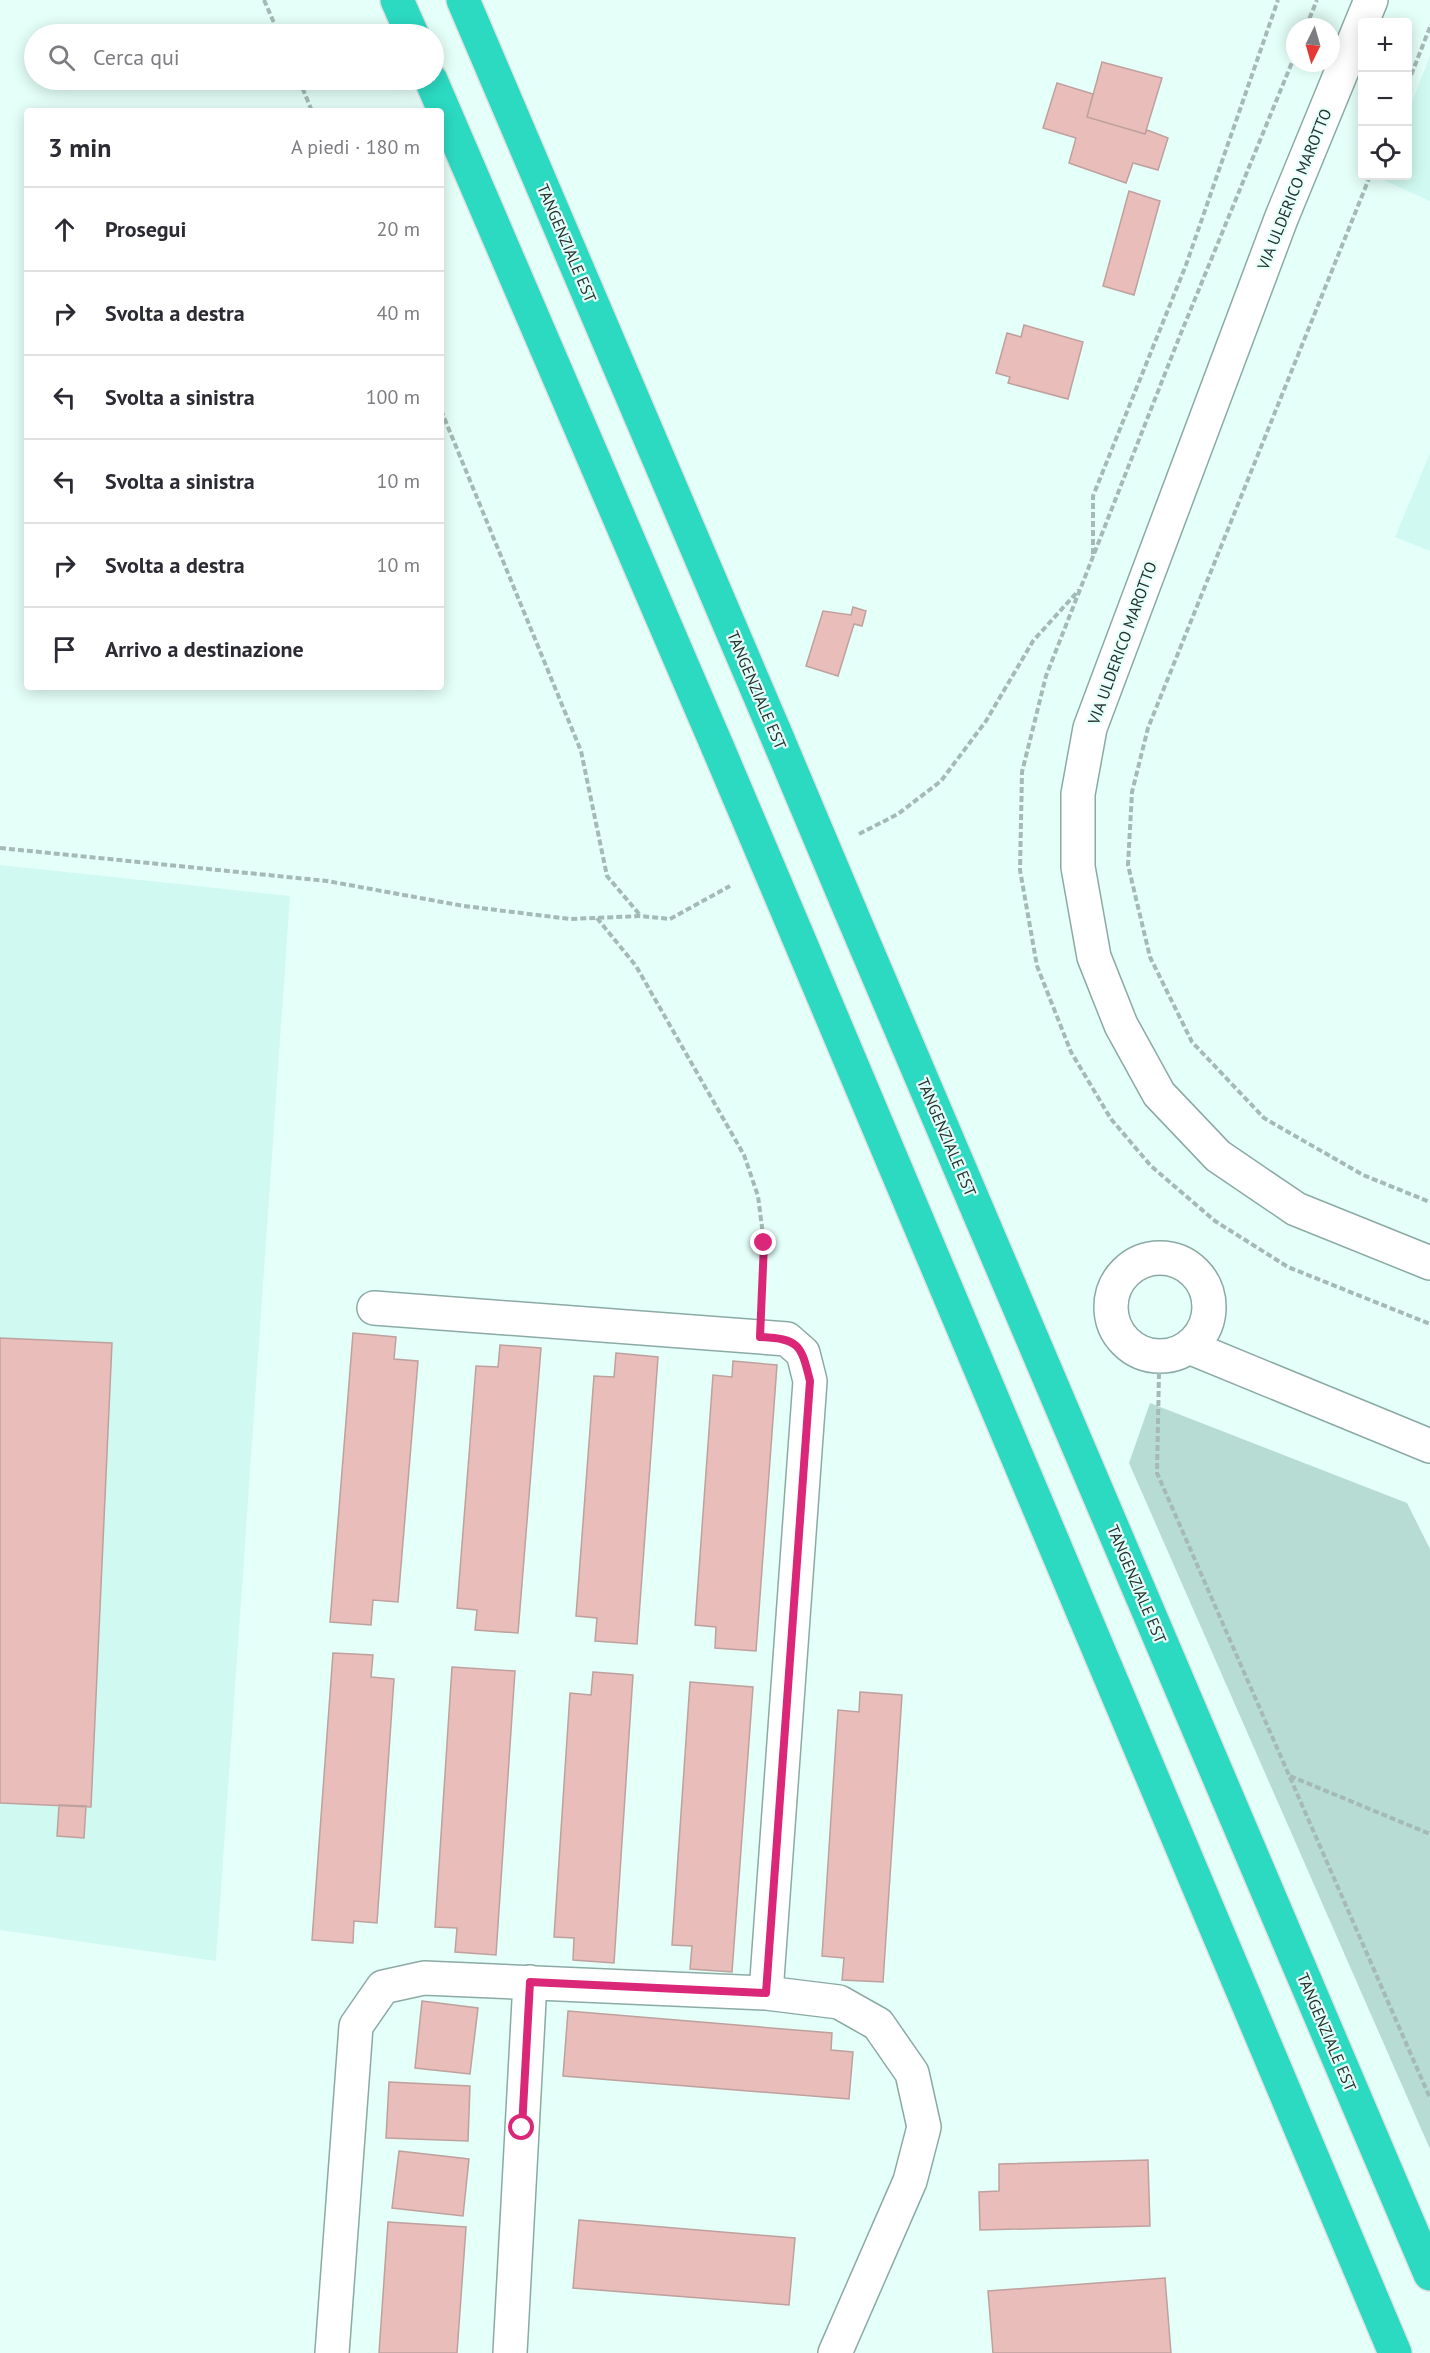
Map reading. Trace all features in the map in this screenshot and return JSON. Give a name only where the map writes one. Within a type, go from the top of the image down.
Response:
[{"type":"highway","points":[[397,0],[408,24]]},
{"type":"highway","name":"TANGENZIALE EST","points":[[464,0],[1430,2274]]},
{"type":"highway","points":[[435,90],[443,108]]},
{"type":"highway","points":[[444,110],[718,748],[1395,2353]]},
{"type":"street","name":"VIA ULDERICO MAROTTO","points":[[1371,0],[1281,219],[1090,728],[1078,794],[1078,867],[1094,957],[1121,1025],[1160,1094],[1218,1156],[1296,1209],[1430,1263]]},
{"type":"street","points":[[374,1308],[787,1339],[803,1353],[810,1381],[766,1993]]},
{"type":"street","points":[[1174,1352],[1430,1446]]},
{"type":"street","points":[[332,2353],[356,2026],[383,1987],[424,1978],[766,1993],[839,2002],[878,2024],[912,2073],[924,2127],[910,2181],[835,2353]]},
{"type":"street","points":[[510,2353],[530,1982]]},
{"type":"path","points":[[264,0],[275,24]]},
{"type":"path","points":[[1093,556],[1093,496],[1186,266],[1278,0]]},
{"type":"path","points":[[1310,18],[1317,0]]},
{"type":"path","points":[[1412,72],[1430,27]]},
{"type":"path","points":[[1288,72],[1046,676],[1022,772],[1020,870],[1037,966],[1071,1052],[1111,1119],[1151,1166],[1215,1221],[1288,1267],[1430,1324]]},
{"type":"path","points":[[303,90],[311,108]]},
{"type":"path","points":[[1368,180],[1148,728],[1132,792],[1128,865],[1150,957],[1192,1042],[1264,1118],[1363,1175],[1430,1202]]},
{"type":"path","points":[[444,417],[581,751],[607,876],[640,916]]},
{"type":"path","points":[[856,835],[898,814],[941,781],[986,721],[1033,641],[1081,587]]},
{"type":"path","points":[[0,848],[327,881],[464,906],[570,919],[640,916],[670,919],[730,886]]},
{"type":"path","points":[[597,918],[636,966],[744,1155],[758,1196],[764,1243],[760,1337]]},
{"type":"path","points":[[1174,1352],[1157,1473],[1430,2098]]},
{"type":"path","points":[[1290,1776],[1430,1834]]},
{"type":"shaded area","points":[[1430,56],[1430,201],[1383,180],[1412,180],[1412,102]]},
{"type":"shaded area","points":[[1430,453],[1430,551],[1395,537]]},
{"type":"shaded area","points":[[0,865],[290,896],[216,1961],[0,1930]]},
{"type":"shaded area","points":[[1150,1403],[1407,1503],[1430,1549],[1430,2149],[1129,1463]]},
{"type":"building","points":[[1102,62],[1162,78],[1145,134],[1087,117]]},
{"type":"building","points":[[1057,83],[1093,94],[1087,117],[1145,134],[1147,130],[1168,138],[1158,170],[1133,163],[1126,183],[1069,163],[1076,138],[1043,128]]},
{"type":"building","points":[[1129,191],[1160,201],[1134,295],[1103,286]]},
{"type":"building","points":[[1024,325],[1083,342],[1068,399],[1008,383],[1010,377],[996,373],[1007,333],[1021,337]]},
{"type":"building","points":[[853,607],[866,611],[862,626],[854,624],[838,676],[806,666],[823,611],[851,615]]},
{"type":"building","points":[[353,1333],[396,1337],[394,1359],[418,1361],[398,1602],[373,1600],[371,1625],[330,1622]]},
{"type":"building","points":[[0,1338],[112,1343],[91,1807],[0,1803]]},
{"type":"building","points":[[500,1345],[541,1348],[518,1633],[475,1630],[477,1610],[457,1608],[476,1366],[498,1367]]},
{"type":"building","points":[[616,1353],[658,1357],[637,1644],[595,1641],[597,1618],[576,1616],[594,1376],[614,1377]]},
{"type":"building","points":[[733,1361],[777,1365],[756,1651],[715,1648],[716,1627],[695,1625],[713,1375],[732,1377]]},
{"type":"building","points":[[333,1653],[373,1655],[371,1677],[394,1679],[377,1923],[354,1921],[353,1943],[312,1940]]},
{"type":"building","points":[[452,1667],[515,1671],[496,1955],[455,1952],[457,1928],[435,1927]]},
{"type":"building","points":[[593,1672],[633,1675],[614,1963],[573,1960],[574,1938],[554,1937],[570,1693],[591,1695]]},
{"type":"building","points":[[690,1682],[753,1687],[732,1972],[690,1969],[692,1946],[672,1945]]},
{"type":"building","points":[[860,1692],[902,1695],[883,1982],[842,1980],[844,1958],[822,1956],[838,1710],[859,1712]]},
{"type":"building","points":[[59,1805],[86,1806],[84,1838],[57,1836]]},
{"type":"building","points":[[422,2001],[478,2008],[470,2074],[415,2068]]},
{"type":"building","points":[[568,2011],[832,2033],[831,2050],[853,2052],[849,2099],[563,2076]]},
{"type":"building","points":[[389,2082],[470,2086],[468,2141],[386,2138]]},
{"type":"building","points":[[399,2151],[469,2159],[463,2216],[392,2208]]},
{"type":"building","points":[[1148,2160],[1150,2226],[980,2230],[979,2192],[999,2191],[999,2164]]},
{"type":"building","points":[[579,2220],[795,2238],[789,2305],[573,2288]]},
{"type":"building","points":[[388,2222],[466,2227],[457,2353],[379,2353]]},
{"type":"building","points":[[1165,2278],[1171,2353],[993,2353],[988,2291]]},
{"type":"route","points":[[522,2128],[530,1982],[766,1993],[810,1381],[803,1353],[787,1339],[760,1337],[764,1243]]}]
